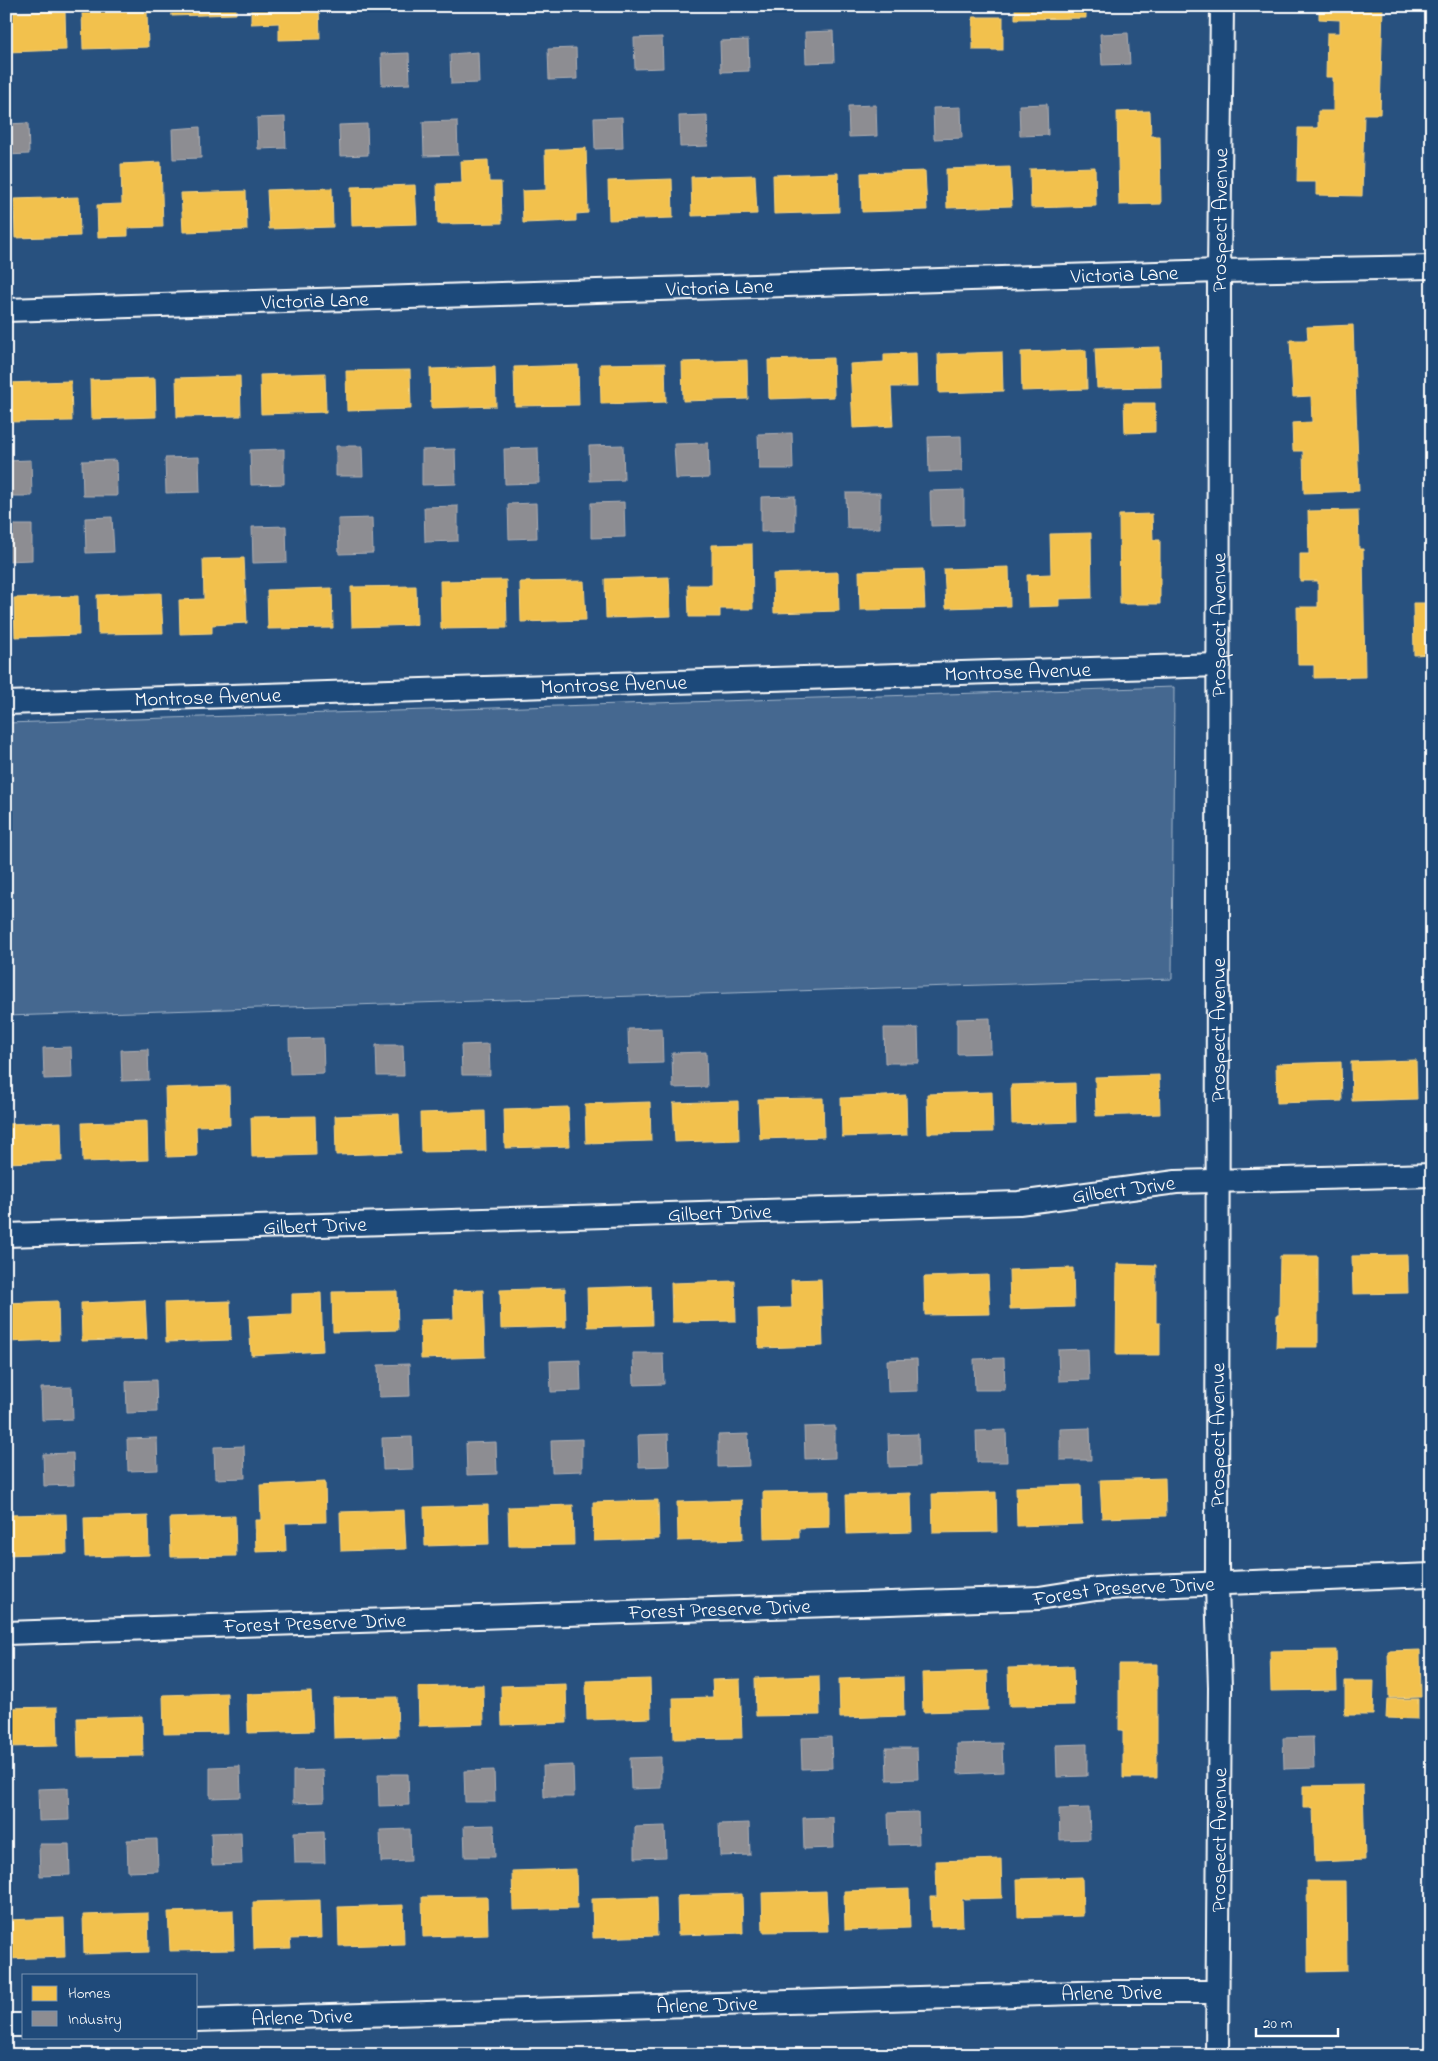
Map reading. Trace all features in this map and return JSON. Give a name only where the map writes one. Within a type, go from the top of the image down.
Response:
[{"type":"street","name":"Prospect Avenue","points":[[1217,2055],[1220,1688],[1217,1584],[1219,271],[1222,6]]},
{"type":"street","name":"Victoria Lane","points":[[6,310],[1219,271],[1432,267]]},
{"type":"street","name":"Montrose Avenue","points":[[6,703],[1219,665]]},
{"type":"street","name":"Gilbert Drive","points":[[6,1235],[1020,1203],[1176,1182],[1432,1175]]},
{"type":"street","name":"Forest Preserve Drive","points":[[6,1633],[1039,1598],[1096,1589],[1432,1576]]},
{"type":"street","name":"Arlene Drive","points":[[198,2020],[1102,1993],[1217,1992]]},
{"type":"street","points":[[6,2026],[22,2025]]},
{"type":"shaded area","points":[[1174,687],[1172,979],[6,1016],[6,723]]},
{"type":"building: Homes","points":[[121,6],[155,6],[155,12],[147,12],[148,47],[83,49],[82,10],[121,8]]},
{"type":"building: Homes","points":[[171,6],[236,6],[236,14],[172,16]]},
{"type":"building: Homes","points":[[251,6],[319,6],[320,39],[279,40],[279,23],[251,24]]},
{"type":"building: Homes","points":[[336,6],[400,6],[400,9],[336,11]]},
{"type":"building: Homes","points":[[421,6],[486,6],[486,7],[421,9]]},
{"type":"building: Homes","points":[[1015,6],[1086,6],[1086,18],[1015,19]]},
{"type":"building: Homes","points":[[1319,6],[1383,6],[1380,114],[1364,114],[1362,196],[1316,195],[1316,182],[1297,182],[1298,128],[1318,128],[1318,111],[1333,111],[1333,77],[1326,77],[1327,33],[1340,33],[1340,20],[1319,19]]},
{"type":"building: Homes","points":[[65,11],[66,50],[6,52],[6,13]]},
{"type":"building: Homes","points":[[973,17],[1003,17],[1003,50],[973,50]]},
{"type":"building: Homes","points":[[1150,111],[1151,136],[1160,136],[1161,204],[1119,205],[1117,112]]},
{"type":"building: Homes","points":[[586,148],[588,213],[576,214],[576,221],[523,223],[522,191],[546,190],[545,150]]},
{"type":"building: Homes","points":[[488,160],[489,182],[501,182],[502,223],[438,224],[437,184],[462,183],[461,161]]},
{"type":"building: Homes","points":[[161,162],[163,227],[128,228],[128,236],[98,237],[97,205],[122,204],[121,164]]},
{"type":"building: Homes","points":[[1010,167],[1012,206],[947,208],[946,169]]},
{"type":"building: Homes","points":[[1095,167],[1096,206],[1031,208],[1030,169]]},
{"type":"building: Homes","points":[[925,171],[927,210],[862,212],[861,173]]},
{"type":"building: Homes","points":[[838,173],[839,212],[774,214],[773,175]]},
{"type":"building: Homes","points":[[755,175],[757,214],[692,216],[691,177]]},
{"type":"building: Homes","points":[[672,179],[673,218],[609,220],[608,181]]},
{"type":"building: Homes","points":[[415,185],[417,224],[352,226],[351,187]]},
{"type":"building: Homes","points":[[332,188],[333,227],[269,229],[267,190]]},
{"type":"building: Homes","points":[[246,191],[247,230],[183,232],[181,193]]},
{"type":"building: Homes","points":[[79,197],[80,236],[15,238],[14,199]]},
{"type":"building: Homes","points":[[1353,325],[1359,491],[1304,493],[1303,451],[1293,451],[1292,423],[1312,422],[1311,396],[1293,397],[1290,340],[1308,340],[1307,327]]},
{"type":"building: Homes","points":[[1160,347],[1161,387],[1097,388],[1095,349]]},
{"type":"building: Homes","points":[[1086,350],[1087,389],[1022,391],[1021,352]]},
{"type":"building: Homes","points":[[1002,352],[1003,391],[939,393],[938,354]]},
{"type":"building: Homes","points":[[916,353],[917,387],[891,387],[893,426],[853,428],[850,364],[884,362],[884,354]]},
{"type":"building: Homes","points":[[833,358],[834,397],[769,399],[768,360]]},
{"type":"building: Homes","points":[[747,360],[748,399],[683,401],[682,362]]},
{"type":"building: Homes","points":[[665,363],[666,402],[601,404],[600,364]]},
{"type":"building: Homes","points":[[578,365],[579,405],[515,406],[514,367]]},
{"type":"building: Homes","points":[[495,367],[496,406],[431,408],[430,369]]},
{"type":"building: Homes","points":[[410,370],[411,409],[347,411],[346,371]]},
{"type":"building: Homes","points":[[325,373],[326,412],[261,414],[260,375]]},
{"type":"building: Homes","points":[[240,376],[241,416],[177,417],[176,378]]},
{"type":"building: Homes","points":[[155,378],[156,417],[91,419],[90,380]]},
{"type":"building: Homes","points":[[71,381],[72,421],[7,422],[6,383]]},
{"type":"building: Homes","points":[[1124,403],[1155,403],[1155,432],[1125,433]]},
{"type":"building: Homes","points":[[1358,510],[1359,549],[1363,549],[1365,677],[1314,678],[1314,665],[1298,665],[1297,607],[1318,607],[1318,581],[1300,581],[1300,554],[1309,554],[1308,511]]},
{"type":"building: Homes","points":[[1152,514],[1153,540],[1160,540],[1160,604],[1120,604],[1119,515]]},
{"type":"building: Homes","points":[[1091,533],[1092,598],[1059,599],[1059,606],[1028,607],[1027,575],[1051,574],[1050,534]]},
{"type":"building: Homes","points":[[752,544],[753,609],[720,609],[720,617],[689,617],[688,585],[712,585],[712,545]]},
{"type":"building: Homes","points":[[244,558],[247,623],[212,625],[212,633],[180,634],[179,600],[204,599],[203,559]]},
{"type":"building: Homes","points":[[1009,567],[1010,606],[946,608],[944,569]]},
{"type":"building: Homes","points":[[923,569],[925,609],[860,610],[859,571]]},
{"type":"building: Homes","points":[[838,572],[839,611],[774,613],[773,574]]},
{"type":"building: Homes","points":[[669,577],[671,616],[606,618],[605,579]]},
{"type":"building: Homes","points":[[506,580],[507,628],[441,629],[440,581]]},
{"type":"building: Homes","points":[[584,581],[586,620],[521,622],[520,582]]},
{"type":"building: Homes","points":[[416,586],[417,625],[352,627],[351,587]]},
{"type":"building: Homes","points":[[332,588],[333,628],[268,629],[267,590]]},
{"type":"building: Homes","points":[[161,593],[163,633],[98,634],[97,595]]},
{"type":"building: Homes","points":[[78,596],[79,635],[15,637],[14,598]]},
{"type":"building: Homes","points":[[1413,603],[1432,603],[1432,654],[1414,655]]},
{"type":"building: Homes","points":[[1416,1060],[1417,1099],[1352,1101],[1351,1062]]},
{"type":"building: Homes","points":[[1341,1062],[1342,1101],[1277,1103],[1276,1064]]},
{"type":"building: Homes","points":[[1159,1075],[1160,1114],[1096,1116],[1095,1077]]},
{"type":"building: Homes","points":[[1075,1083],[1076,1122],[1012,1124],[1011,1085]]},
{"type":"building: Homes","points":[[229,1086],[230,1125],[196,1126],[197,1156],[167,1157],[165,1088]]},
{"type":"building: Homes","points":[[992,1092],[993,1132],[928,1133],[927,1094]]},
{"type":"building: Homes","points":[[906,1095],[907,1135],[842,1137],[841,1098]]},
{"type":"building: Homes","points":[[823,1098],[824,1137],[760,1139],[758,1099]]},
{"type":"building: Homes","points":[[738,1101],[739,1140],[675,1142],[673,1103]]},
{"type":"building: Homes","points":[[650,1102],[651,1141],[586,1143],[585,1104]]},
{"type":"building: Homes","points":[[568,1107],[570,1146],[505,1148],[504,1109]]},
{"type":"building: Homes","points":[[485,1111],[486,1151],[421,1152],[420,1113]]},
{"type":"building: Homes","points":[[399,1114],[401,1153],[336,1155],[335,1116]]},
{"type":"building: Homes","points":[[315,1116],[316,1155],[252,1157],[251,1117]]},
{"type":"building: Homes","points":[[147,1121],[148,1160],[83,1162],[82,1123]]},
{"type":"building: Homes","points":[[61,1122],[62,1161],[6,1163],[6,1124]]},
{"type":"building: Homes","points":[[1407,1255],[1408,1293],[1353,1294],[1352,1256]]},
{"type":"building: Homes","points":[[1280,1256],[1318,1256],[1318,1347],[1276,1347],[1277,1315],[1279,1315]]},
{"type":"building: Homes","points":[[1117,1264],[1156,1265],[1156,1323],[1160,1323],[1160,1355],[1116,1355]]},
{"type":"building: Homes","points":[[1073,1268],[1074,1307],[1010,1309],[1009,1270]]},
{"type":"building: Homes","points":[[988,1275],[990,1314],[925,1315],[924,1277]]},
{"type":"building: Homes","points":[[821,1279],[823,1346],[759,1348],[758,1309],[792,1308],[791,1280]]},
{"type":"building: Homes","points":[[735,1281],[736,1321],[672,1322],[671,1283]]},
{"type":"building: Homes","points":[[651,1286],[652,1325],[588,1327],[587,1288]]},
{"type":"building: Homes","points":[[565,1288],[566,1327],[501,1329],[500,1290]]},
{"type":"building: Homes","points":[[483,1290],[485,1357],[421,1359],[420,1320],[454,1319],[453,1291]]},
{"type":"building: Homes","points":[[397,1291],[398,1330],[333,1332],[332,1292]]},
{"type":"building: Homes","points":[[321,1293],[323,1351],[251,1355],[249,1316],[292,1314],[292,1294]]},
{"type":"building: Homes","points":[[145,1300],[147,1339],[82,1341],[81,1303]]},
{"type":"building: Homes","points":[[58,1301],[59,1340],[6,1342],[6,1303]]},
{"type":"building: Homes","points":[[230,1301],[231,1340],[166,1342],[165,1303]]},
{"type":"building: Homes","points":[[1165,1478],[1166,1516],[1102,1518],[1100,1480]]},
{"type":"building: Homes","points":[[325,1482],[326,1522],[285,1523],[286,1551],[256,1552],[255,1520],[261,1520],[260,1485]]},
{"type":"building: Homes","points":[[1081,1485],[1082,1524],[1017,1526],[1016,1487]]},
{"type":"building: Homes","points":[[829,1491],[829,1527],[799,1528],[799,1538],[764,1539],[763,1492]]},
{"type":"building: Homes","points":[[996,1492],[997,1532],[933,1533],[932,1494]]},
{"type":"building: Homes","points":[[911,1493],[912,1532],[847,1534],[846,1495]]},
{"type":"building: Homes","points":[[658,1500],[659,1539],[594,1541],[593,1502]]},
{"type":"building: Homes","points":[[742,1500],[743,1539],[678,1541],[677,1502]]},
{"type":"building: Homes","points":[[488,1505],[489,1544],[425,1546],[424,1507]]},
{"type":"building: Homes","points":[[573,1505],[574,1545],[509,1546],[508,1507]]},
{"type":"building: Homes","points":[[404,1510],[406,1549],[341,1551],[340,1512]]},
{"type":"building: Homes","points":[[66,1514],[67,1553],[6,1555],[6,1515]]},
{"type":"building: Homes","points":[[148,1516],[149,1555],[85,1557],[84,1518]]},
{"type":"building: Homes","points":[[235,1516],[236,1556],[171,1557],[170,1518]]},
{"type":"building: Homes","points":[[1336,1650],[1337,1690],[1271,1691],[1270,1651]]},
{"type":"building: Homes","points":[[1420,1650],[1421,1697],[1389,1698],[1388,1651]]},
{"type":"building: Homes","points":[[1119,1664],[1157,1664],[1157,1778],[1123,1778],[1123,1730],[1119,1730]]},
{"type":"building: Homes","points":[[1073,1666],[1074,1705],[1009,1706],[1008,1668]]},
{"type":"building: Homes","points":[[987,1671],[988,1710],[923,1712],[922,1673]]},
{"type":"building: Homes","points":[[819,1676],[820,1715],[756,1716],[755,1678]]},
{"type":"building: Homes","points":[[903,1677],[904,1716],[840,1718],[839,1679]]},
{"type":"building: Homes","points":[[650,1679],[651,1718],[587,1720],[586,1681]]},
{"type":"building: Homes","points":[[740,1679],[742,1738],[674,1739],[673,1698],[713,1697],[712,1680]]},
{"type":"building: Homes","points":[[1345,1681],[1374,1681],[1373,1715],[1345,1715]]},
{"type":"building: Homes","points":[[566,1684],[567,1723],[502,1725],[501,1686]]},
{"type":"building: Homes","points":[[483,1685],[484,1724],[419,1726],[418,1687]]},
{"type":"building: Homes","points":[[311,1692],[313,1731],[248,1733],[247,1694]]},
{"type":"building: Homes","points":[[227,1693],[228,1733],[164,1734],[163,1695]]},
{"type":"building: Homes","points":[[397,1697],[398,1736],[334,1738],[333,1698]]},
{"type":"building: Homes","points":[[1387,1699],[1418,1699],[1418,1719],[1386,1718]]},
{"type":"building: Homes","points":[[57,1707],[58,1746],[6,1747],[6,1708]]},
{"type":"building: Homes","points":[[142,1716],[143,1756],[78,1757],[77,1718]]},
{"type":"building: Homes","points":[[1363,1785],[1365,1860],[1315,1862],[1313,1808],[1303,1808],[1303,1786]]},
{"type":"building: Homes","points":[[1001,1859],[1002,1898],[962,1899],[963,1926],[931,1927],[930,1897],[937,1897],[936,1861]]},
{"type":"building: Homes","points":[[576,1869],[577,1908],[513,1910],[512,1871]]},
{"type":"building: Homes","points":[[1082,1877],[1083,1916],[1018,1918],[1017,1879]]},
{"type":"building: Homes","points":[[1307,1881],[1346,1881],[1347,1971],[1308,1972]]},
{"type":"building: Homes","points":[[909,1889],[910,1928],[845,1930],[844,1891]]},
{"type":"building: Homes","points":[[826,1891],[828,1931],[763,1932],[762,1893]]},
{"type":"building: Homes","points":[[742,1894],[743,1933],[678,1935],[677,1896]]},
{"type":"building: Homes","points":[[487,1896],[488,1935],[423,1937],[422,1897]]},
{"type":"building: Homes","points":[[656,1897],[657,1936],[593,1938],[592,1899]]},
{"type":"building: Homes","points":[[320,1900],[321,1938],[290,1939],[291,1948],[254,1949],[253,1902]]},
{"type":"building: Homes","points":[[403,1905],[404,1944],[339,1946],[338,1907]]},
{"type":"building: Homes","points":[[233,1910],[234,1950],[170,1951],[168,1912]]},
{"type":"building: Homes","points":[[148,1913],[149,1952],[84,1954],[83,1915]]},
{"type":"building: Homes","points":[[64,1918],[65,1957],[6,1959],[6,1920]]},
{"type":"building: Industry","points":[[833,31],[834,62],[806,63],[805,32]]},
{"type":"building: Industry","points":[[1128,33],[1130,64],[1102,65],[1100,34]]},
{"type":"building: Industry","points":[[662,37],[663,68],[635,69],[634,38]]},
{"type":"building: Industry","points":[[748,40],[749,71],[721,72],[720,41]]},
{"type":"building: Industry","points":[[576,48],[577,79],[549,80],[548,49]]},
{"type":"building: Industry","points":[[478,52],[479,83],[451,84],[450,54]]},
{"type":"building: Industry","points":[[409,53],[410,84],[382,85],[381,54]]},
{"type":"building: Industry","points":[[1047,104],[1048,135],[1020,136],[1019,105]]},
{"type":"building: Industry","points":[[876,105],[877,136],[849,137],[848,106]]},
{"type":"building: Industry","points":[[961,107],[962,138],[934,139],[933,108]]},
{"type":"building: Industry","points":[[707,115],[708,146],[680,147],[679,116]]},
{"type":"building: Industry","points":[[285,117],[286,148],[258,149],[257,118]]},
{"type":"building: Industry","points":[[622,117],[623,148],[595,149],[594,118]]},
{"type":"building: Industry","points":[[457,121],[458,155],[424,156],[423,122]]},
{"type":"building: Industry","points":[[28,123],[29,154],[6,155],[6,124]]},
{"type":"building: Industry","points":[[367,124],[368,155],[340,156],[339,125]]},
{"type":"building: Industry","points":[[200,127],[201,158],[173,159],[172,129]]},
{"type":"building: Industry","points":[[792,433],[793,469],[759,469],[758,434]]},
{"type":"building: Industry","points":[[961,436],[962,471],[929,472],[928,437]]},
{"type":"building: Industry","points":[[708,443],[709,478],[676,479],[674,444]]},
{"type":"building: Industry","points":[[623,445],[624,480],[590,481],[589,446]]},
{"type":"building: Industry","points":[[336,446],[362,446],[363,476],[336,476]]},
{"type":"building: Industry","points":[[538,448],[539,483],[505,484],[504,449]]},
{"type":"building: Industry","points":[[284,449],[284,484],[251,485],[250,450]]},
{"type":"building: Industry","points":[[455,449],[456,484],[422,485],[422,450]]},
{"type":"building: Industry","points":[[199,457],[200,492],[166,493],[165,458]]},
{"type":"building: Industry","points":[[31,460],[32,496],[6,496],[6,461]]},
{"type":"building: Industry","points":[[116,460],[117,496],[83,496],[82,461]]},
{"type":"building: Industry","points":[[964,490],[964,525],[931,526],[930,491]]},
{"type":"building: Industry","points":[[846,493],[880,493],[880,528],[847,528]]},
{"type":"building: Industry","points":[[795,496],[795,531],[761,532],[761,497]]},
{"type":"building: Industry","points":[[624,502],[625,537],[591,538],[591,503]]},
{"type":"building: Industry","points":[[536,503],[537,538],[509,539],[508,504]]},
{"type":"building: Industry","points":[[458,506],[458,541],[425,542],[424,507]]},
{"type":"building: Industry","points":[[112,517],[114,552],[86,553],[85,518]]},
{"type":"building: Industry","points":[[372,518],[373,553],[339,554],[338,519]]},
{"type":"building: Industry","points":[[6,525],[32,525],[32,560],[6,561]]},
{"type":"building: Industry","points":[[286,526],[287,562],[253,563],[252,527]]},
{"type":"building: Industry","points":[[990,1018],[991,1053],[957,1054],[957,1019]]},
{"type":"building: Industry","points":[[662,1028],[663,1063],[629,1064],[628,1029]]},
{"type":"building: Industry","points":[[884,1028],[918,1028],[919,1063],[885,1063]]},
{"type":"building: Industry","points":[[323,1038],[324,1073],[290,1074],[289,1039]]},
{"type":"building: Industry","points":[[489,1044],[490,1075],[462,1075],[461,1045]]},
{"type":"building: Industry","points":[[376,1045],[403,1045],[404,1076],[377,1076]]},
{"type":"building: Industry","points":[[71,1047],[72,1078],[44,1079],[43,1048]]},
{"type":"building: Industry","points":[[148,1049],[149,1080],[122,1081],[121,1050]]},
{"type":"building: Industry","points":[[706,1052],[707,1087],[673,1088],[672,1053]]},
{"type":"building: Industry","points":[[1088,1349],[1089,1380],[1059,1381],[1058,1350]]},
{"type":"building: Industry","points":[[633,1353],[663,1353],[664,1384],[634,1385]]},
{"type":"building: Industry","points":[[1004,1358],[1005,1390],[975,1390],[974,1359]]},
{"type":"building: Industry","points":[[917,1359],[918,1391],[888,1392],[887,1360]]},
{"type":"building: Industry","points":[[580,1360],[581,1391],[551,1392],[550,1361]]},
{"type":"building: Industry","points":[[409,1364],[410,1396],[379,1397],[378,1365]]},
{"type":"building: Industry","points":[[156,1380],[157,1412],[127,1413],[126,1381]]},
{"type":"building: Industry","points":[[72,1387],[73,1419],[42,1420],[41,1388]]},
{"type":"building: Industry","points":[[835,1426],[835,1458],[805,1459],[804,1427]]},
{"type":"building: Industry","points":[[1090,1428],[1091,1460],[1060,1460],[1060,1429]]},
{"type":"building: Industry","points":[[1006,1430],[1007,1462],[977,1462],[976,1431]]},
{"type":"building: Industry","points":[[668,1434],[669,1466],[639,1467],[638,1435]]},
{"type":"building: Industry","points":[[748,1434],[749,1466],[718,1467],[718,1435]]},
{"type":"building: Industry","points":[[918,1434],[919,1466],[889,1467],[888,1435]]},
{"type":"building: Industry","points":[[412,1437],[413,1469],[383,1470],[382,1438]]},
{"type":"building: Industry","points":[[157,1438],[158,1470],[128,1471],[127,1439]]},
{"type":"building: Industry","points":[[582,1439],[582,1471],[552,1472],[551,1440]]},
{"type":"building: Industry","points":[[496,1442],[497,1474],[467,1475],[466,1443]]},
{"type":"building: Industry","points":[[244,1446],[245,1478],[215,1479],[214,1447]]},
{"type":"building: Industry","points":[[73,1453],[74,1485],[44,1486],[43,1454]]},
{"type":"building: Industry","points":[[831,1737],[832,1768],[802,1769],[801,1738]]},
{"type":"building: Industry","points":[[1313,1737],[1314,1768],[1284,1769],[1283,1738]]},
{"type":"building: Industry","points":[[1002,1743],[1003,1772],[958,1774],[957,1744]]},
{"type":"building: Industry","points":[[1087,1744],[1087,1776],[1057,1777],[1056,1745]]},
{"type":"building: Industry","points":[[886,1748],[917,1748],[918,1779],[887,1780]]},
{"type":"building: Industry","points":[[661,1757],[661,1788],[631,1789],[630,1758]]},
{"type":"building: Industry","points":[[573,1765],[574,1797],[544,1797],[543,1766]]},
{"type":"building: Industry","points":[[240,1766],[241,1797],[210,1798],[210,1767]]},
{"type":"building: Industry","points":[[323,1770],[324,1802],[293,1803],[293,1771]]},
{"type":"building: Industry","points":[[494,1770],[495,1802],[465,1802],[464,1771]]},
{"type":"building: Industry","points":[[378,1774],[408,1774],[409,1805],[379,1806]]},
{"type":"building: Industry","points":[[68,1788],[69,1820],[39,1821],[38,1789]]},
{"type":"building: Industry","points":[[1089,1808],[1090,1839],[1060,1840],[1059,1809]]},
{"type":"building: Industry","points":[[918,1812],[919,1844],[889,1845],[888,1813]]},
{"type":"building: Industry","points":[[833,1817],[834,1848],[804,1849],[803,1818]]},
{"type":"building: Industry","points":[[749,1823],[750,1855],[720,1856],[719,1824]]},
{"type":"building: Industry","points":[[494,1825],[495,1857],[465,1857],[464,1826]]},
{"type":"building: Industry","points":[[665,1826],[666,1857],[635,1858],[635,1827]]},
{"type":"building: Industry","points":[[410,1829],[411,1861],[381,1862],[380,1830]]},
{"type":"building: Industry","points":[[324,1831],[325,1863],[295,1863],[294,1832]]},
{"type":"building: Industry","points":[[241,1832],[242,1864],[212,1865],[211,1833]]},
{"type":"building: Industry","points":[[157,1839],[158,1871],[128,1872],[127,1840]]},
{"type":"building: Industry","points":[[39,1844],[69,1844],[70,1875],[40,1876]]}]
